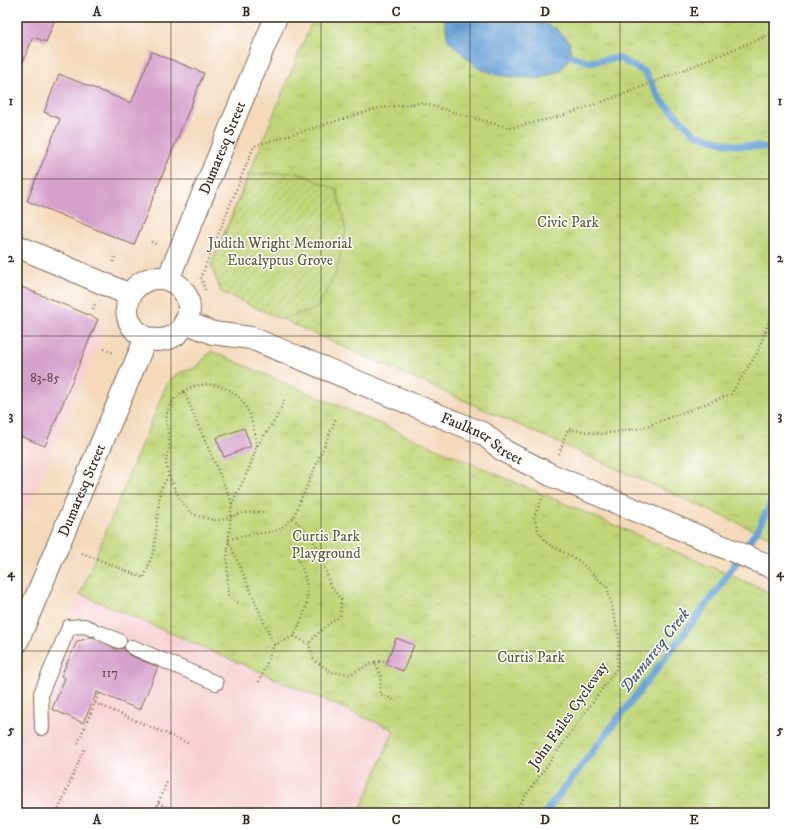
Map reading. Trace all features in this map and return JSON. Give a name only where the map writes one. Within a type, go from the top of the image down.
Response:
[{"type":"street","name":"Dumaresq Street","points":[[168,279],[276,17]]},
{"type":"street","points":[[17,246],[130,295]]},
{"type":"street","points":[[158,277],[168,279],[179,286],[186,296],[189,309],[185,322],[179,332],[169,338],[158,340],[146,338],[135,330],[128,320],[126,307],[130,295],[138,284],[148,279],[158,277]]},
{"type":"street","name":"Faulkner Street","points":[[185,322],[212,334],[251,338],[484,434],[504,451],[551,475],[774,568]]},
{"type":"street","name":"Dumaresq Street","points":[[17,642],[146,338]]},
{"type":"lane","points":[[42,728],[41,693],[69,627],[84,626],[119,641]]},
{"type":"lane","points":[[132,647],[216,684]]},
{"type":"path","points":[[205,290],[201,277],[254,146],[379,108],[421,102],[510,128],[562,116],[624,94],[774,33]]},
{"type":"path","points":[[560,451],[568,430],[602,434],[642,428],[731,394],[758,353],[774,309]]},
{"type":"path","points":[[104,349],[115,353]]},
{"type":"path","points":[[257,446],[248,410],[235,393],[218,385],[199,384],[184,392],[173,401],[165,420],[169,444],[166,462],[168,476],[178,495],[191,513],[216,520],[230,518],[241,514],[266,512]]},
{"type":"path","points":[[184,392],[232,503]]},
{"type":"path","points":[[238,603],[228,595],[226,559],[232,503],[249,470],[257,446],[275,420],[286,398]]},
{"type":"path","points":[[228,539],[279,530],[293,518],[336,420]]},
{"type":"path","points":[[82,553],[144,578],[154,550],[160,491],[168,476]]},
{"type":"path","name":"John Failes Cycleway","points":[[513,813],[617,668],[619,636],[607,587],[579,561],[547,543],[538,531],[534,517],[544,490]]},
{"type":"path","points":[[293,518],[307,532],[320,551],[330,585],[341,599],[340,616],[330,622],[309,644]]},
{"type":"path","points":[[228,539],[274,645]]},
{"type":"path","points":[[259,682],[274,645],[294,636],[305,615],[308,601],[306,575],[294,549]]},
{"type":"path","points":[[294,636],[309,644],[314,660],[331,672],[350,674],[375,662],[387,661]]},
{"type":"path","points":[[375,662],[381,676],[380,694],[396,701]]},
{"type":"path","points":[[78,744],[99,692]]},
{"type":"path","points":[[95,703],[190,744]]},
{"type":"path","points":[[57,813],[85,747]]},
{"type":"path","points":[[154,813],[167,782]]},
{"type":"path","points":[[158,803],[180,813]]},
{"type":"shaded area","points":[[17,285],[98,319],[104,331],[17,534]]},
{"type":"shaded area","points":[[80,594],[394,730],[359,813],[17,813],[17,741]]},
{"type":"green space","name":"Civic Park","points":[[314,17],[774,17],[774,539],[221,292],[211,265]]},
{"type":"green space","name":"Judith Wright Memorial Eucalyptus Grove","points":[[296,172],[337,190],[346,231],[336,274],[316,309],[281,319],[221,292],[211,265],[249,175]]},
{"type":"green space","name":"Curtis Park","points":[[211,351],[774,594],[774,813],[359,813],[394,730],[80,594],[168,381],[181,372],[196,368]]},
{"type":"water","points":[[444,17],[530,17],[557,29],[569,41],[571,56],[560,71],[539,79],[502,76],[479,69],[448,40]]},
{"type":"building","points":[[17,17],[56,17],[46,42],[33,37],[18,74]]},
{"type":"building","points":[[152,52],[204,73],[134,245],[27,201],[60,119],[44,112],[59,74],[131,103]]},
{"type":"building","points":[[17,285],[98,319],[45,446],[17,435]]},
{"type":"building","points":[[244,428],[251,446],[224,457],[216,438]]},
{"type":"building","points":[[89,637],[94,637],[116,649],[124,648],[129,655],[158,667],[140,710],[97,692],[83,723],[52,709],[65,678],[61,676],[77,641],[88,639]]},
{"type":"building","points":[[396,638],[414,645],[403,671],[386,664]]},
{"type":"waterway","points":[[571,56],[590,62],[618,58],[645,72],[660,99],[695,134],[733,145],[774,148]]},
{"type":"waterway","name":"Dumaresq Creek","points":[[545,813],[717,591],[759,527],[774,497]]},
{"type":"park label","name":"Curtis Park Playground","points":[[326,544]]}]
